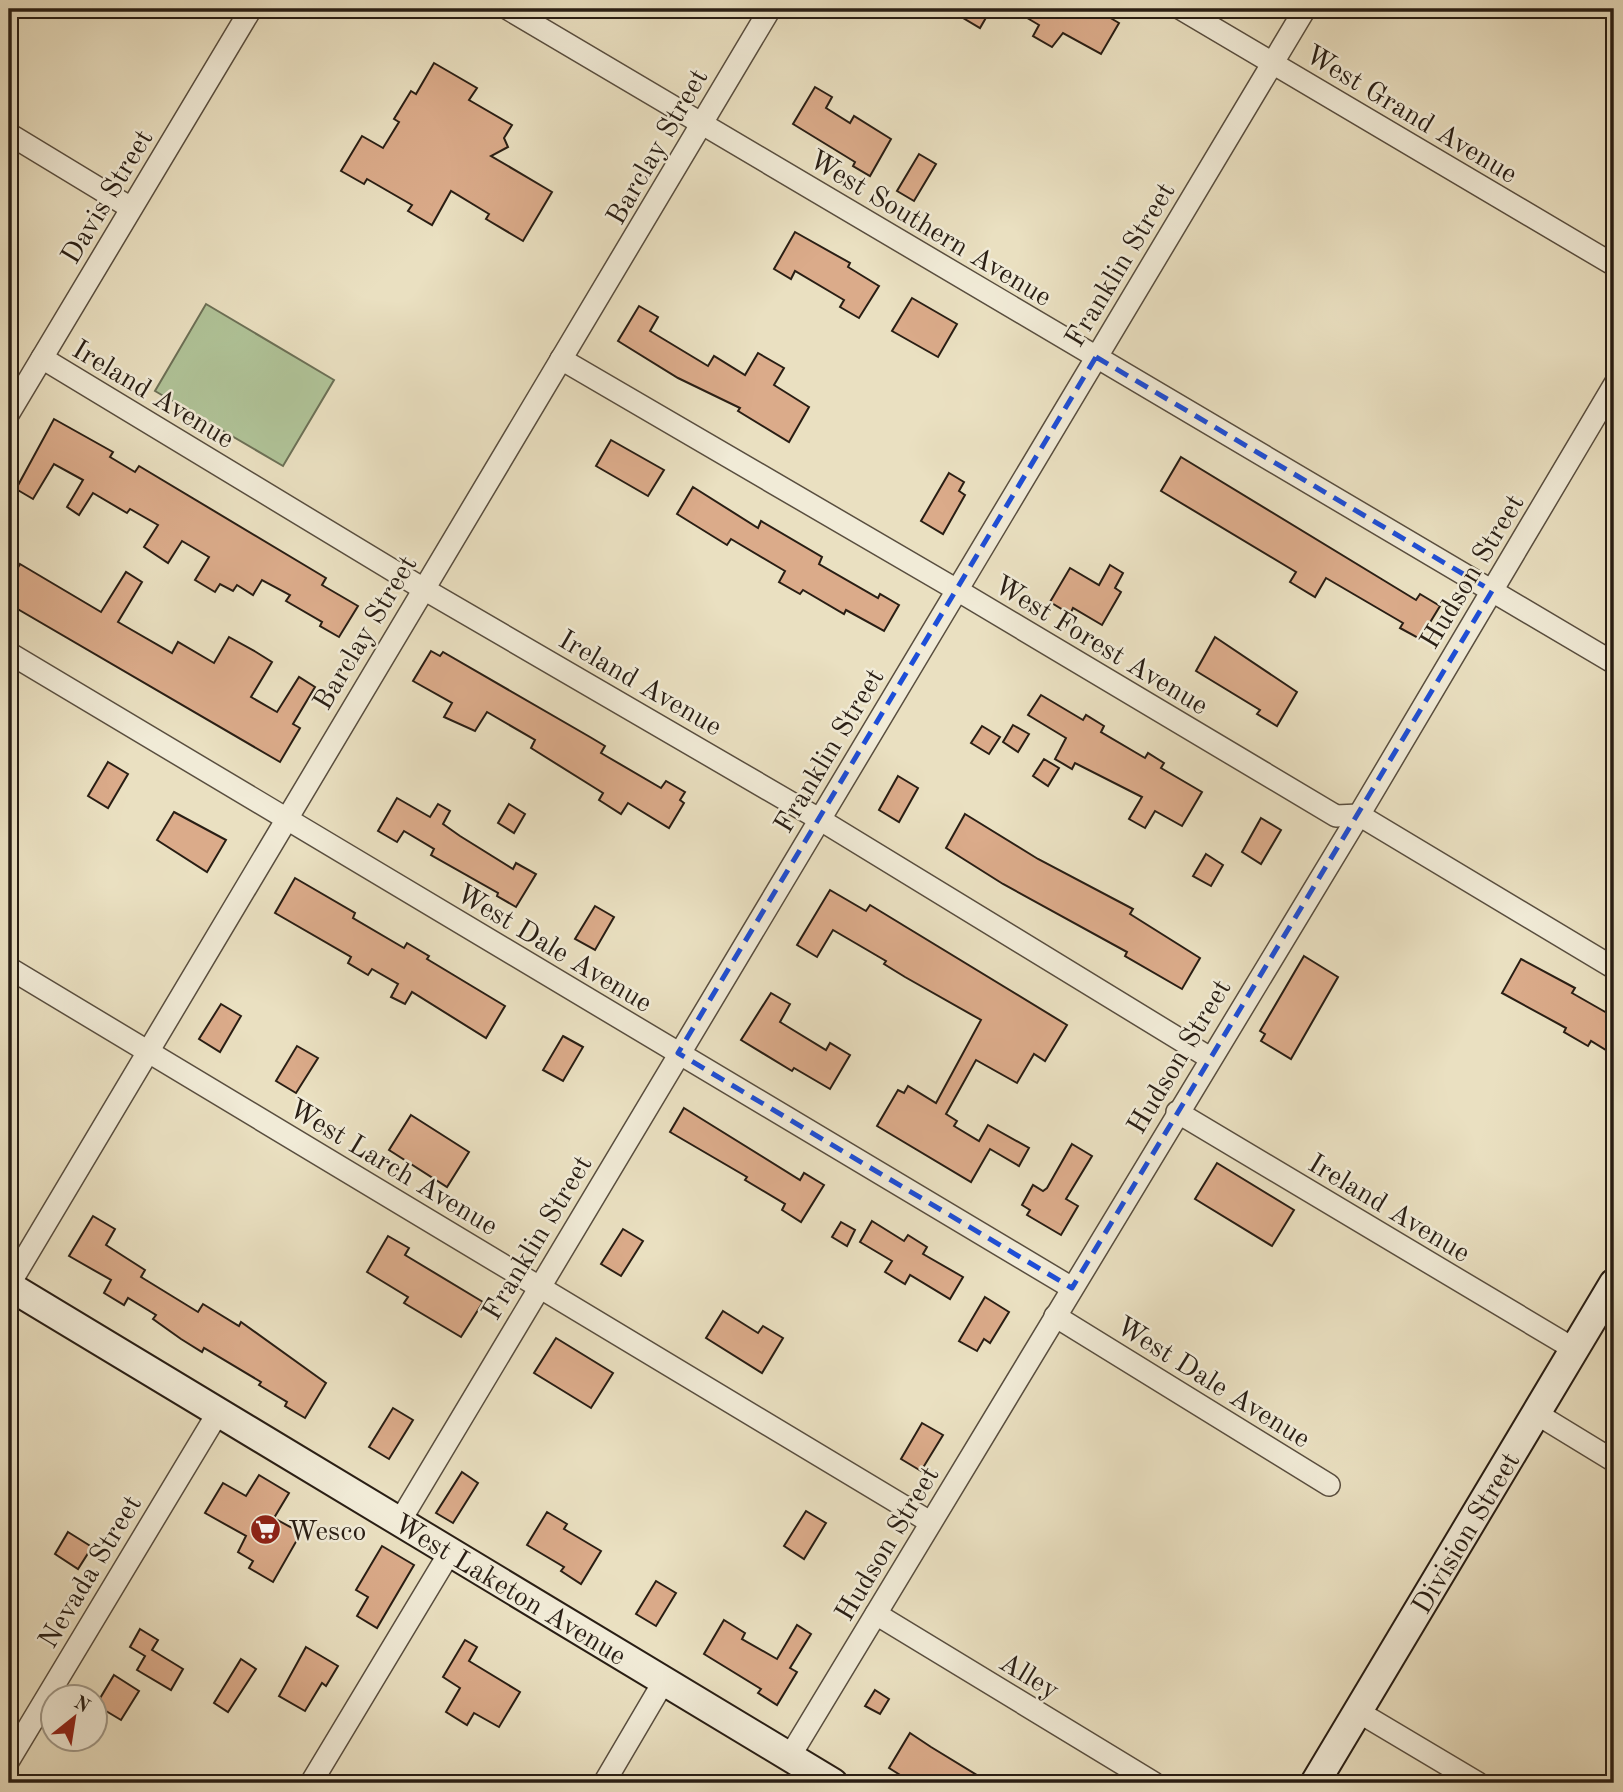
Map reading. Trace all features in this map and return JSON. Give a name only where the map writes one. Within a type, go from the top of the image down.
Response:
[{"type":"main road","name":"Division Street","points":[[1315,1783],[1614,1283]]},
{"type":"main road","name":"West Laketon Avenue","points":[[9,1286],[833,1783]]},
{"type":"street","name":"Davis Street","points":[[9,413],[251,9]]},
{"type":"street","name":"West Southern Avenue","points":[[508,9],[1614,663]]},
{"type":"street","name":"Barclay Street","points":[[9,1286],[422,588],[770,9]]},
{"type":"street","name":"West Grand Avenue","points":[[1181,9],[1614,265]]},
{"type":"street","name":"Franklin Street","points":[[400,1521],[1305,9]]},
{"type":"street","points":[[9,134],[131,208]]},
{"type":"street","name":"Ireland Avenue","points":[[42,358],[422,588],[819,819],[1210,1058]]},
{"type":"street","name":"West Forest Avenue","points":[[561,359],[957,590],[1336,816],[1359,815],[1614,968]]},
{"type":"street","name":"Hudson Street","points":[[790,1756],[930,1522],[1063,1320],[1072,1288],[1359,815],[1614,385]]},
{"type":"street","name":"West Dale Avenue","points":[[9,653],[1072,1288]]},
{"type":"street","name":"West Larch Avenue","points":[[9,968],[930,1522]]},
{"type":"street","name":"Ireland Avenue","points":[[1177,1112],[1574,1349]]},
{"type":"street","name":"West Dale Avenue","points":[[1063,1320],[1329,1485]]},
{"type":"street","name":"Nevada Street","points":[[9,1760],[219,1411]]},
{"type":"street","points":[[1537,1414],[1614,1461]]},
{"type":"street","points":[[311,1783],[450,1552]]},
{"type":"street","name":"Alley","points":[[876,1614],[1154,1783]]},
{"type":"street","points":[[604,1783],[664,1681]]},
{"type":"street","points":[[1357,1712],[1478,1783]]},
{"type":"highlighted area","points":[[1096,357],[1492,591],[1072,1288],[678,1053]]},
{"type":"green space","points":[[206,304],[334,380],[283,466],[155,391]]},
{"type":"building","points":[[948,9],[991,9],[980,28]]},
{"type":"building","points":[[1012,9],[1095,9],[1119,23],[1101,54],[1063,33],[1052,47],[1033,36],[1039,25]]},
{"type":"building","points":[[434,63],[477,88],[469,100],[512,125],[504,138],[508,147],[491,156],[552,192],[523,241],[486,219],[489,214],[451,191],[432,225],[408,211],[412,205],[367,179],[364,184],[341,171],[362,136],[383,148],[399,122],[394,119],[411,91],[416,94]]},
{"type":"building","points":[[815,87],[832,97],[826,108],[850,123],[854,116],[891,139],[870,176],[853,166],[855,162],[793,124]]},
{"type":"building","points":[[919,154],[936,164],[914,201],[897,191]]},
{"type":"building","points":[[795,232],[850,263],[848,267],[879,286],[859,318],[840,307],[844,300],[795,271],[791,279],[774,269]]},
{"type":"building","points":[[912,298],[957,324],[938,357],[892,331]]},
{"type":"building","points":[[639,306],[658,317],[650,331],[708,366],[714,356],[745,375],[758,353],[784,368],[774,385],[809,407],[789,442],[738,411],[740,408],[678,378],[618,341]]},
{"type":"building","points":[[54,419],[113,452],[110,457],[135,472],[139,466],[326,578],[322,585],[358,606],[339,637],[320,626],[322,622],[286,601],[290,595],[262,580],[253,595],[237,585],[233,591],[220,584],[215,592],[195,580],[209,557],[182,541],[168,563],[144,547],[158,525],[130,509],[127,513],[93,493],[79,515],[67,507],[83,480],[54,464],[33,499],[16,489]]},
{"type":"building","points":[[611,440],[664,470],[648,496],[596,466]]},
{"type":"building","points":[[1181,457],[1416,600],[1420,594],[1440,606],[1420,639],[1400,628],[1403,623],[1326,578],[1315,597],[1290,582],[1296,572],[1161,491]]},
{"type":"building","points":[[949,473],[964,482],[959,491],[965,495],[943,534],[921,521]]},
{"type":"building","points":[[693,487],[758,528],[761,521],[822,557],[819,564],[878,598],[880,594],[899,605],[884,631],[846,610],[844,614],[803,590],[800,594],[779,582],[785,571],[731,539],[727,545],[677,514]]},
{"type":"building","points":[[20,564],[101,612],[126,572],[142,582],[118,622],[172,653],[178,642],[214,663],[229,637],[256,652],[272,662],[251,697],[277,712],[299,677],[315,687],[293,724],[300,728],[280,762],[9,604],[9,583]]},
{"type":"building","points":[[1110,565],[1123,573],[1115,588],[1121,592],[1102,625],[1073,608],[1070,614],[1050,602],[1070,568],[1099,585]]},
{"type":"building","points":[[1215,637],[1297,692],[1277,726],[1257,714],[1260,710],[1196,671]]},
{"type":"building","points":[[431,651],[440,656],[443,652],[590,737],[605,746],[601,753],[661,788],[666,781],[685,792],[680,800],[684,803],[669,828],[628,803],[621,814],[599,800],[603,793],[531,748],[535,740],[487,712],[475,731],[444,717],[452,703],[413,681]]},
{"type":"building","points":[[1041,695],[1083,720],[1086,715],[1104,726],[1101,732],[1145,758],[1148,753],[1164,763],[1161,768],[1202,792],[1182,826],[1155,811],[1145,828],[1129,819],[1142,797],[1075,763],[1072,769],[1055,759],[1066,738],[1028,715]]},
{"type":"building","points":[[1013,725],[1029,734],[1018,752],[1003,742]]},
{"type":"building","points":[[982,726],[1000,737],[989,754],[971,743]]},
{"type":"building","points":[[1044,759],[1059,768],[1048,786],[1033,776]]},
{"type":"building","points":[[108,762],[128,774],[108,808],[88,796]]},
{"type":"building","points":[[898,776],[918,788],[899,822],[879,810]]},
{"type":"building","points":[[397,798],[430,817],[438,804],[450,811],[443,824],[513,869],[516,863],[536,874],[516,907],[497,896],[498,893],[431,855],[434,849],[404,831],[397,842],[378,831]]},
{"type":"building","points":[[509,804],[525,814],[514,833],[498,823]]},
{"type":"building","points":[[174,812],[226,840],[207,872],[157,840]]},
{"type":"building","points":[[965,814],[1038,859],[1133,909],[1130,914],[1200,958],[1182,989],[1125,956],[1127,952],[1003,884],[946,848]]},
{"type":"building","points":[[1261,818],[1281,830],[1261,864],[1242,852]]},
{"type":"building","points":[[1206,854],[1223,865],[1211,886],[1193,876]]},
{"type":"building","points":[[295,878],[355,913],[353,918],[404,948],[407,943],[429,956],[427,959],[505,1006],[486,1038],[412,992],[405,1004],[391,997],[398,984],[372,969],[368,975],[348,963],[351,957],[275,913]]},
{"type":"building","points":[[830,890],[866,911],[870,905],[1067,1025],[1045,1061],[1034,1054],[1017,1083],[976,1060],[946,1114],[957,1121],[954,1126],[979,1141],[988,1125],[1029,1148],[1019,1166],[990,1149],[971,1182],[877,1126],[898,1090],[904,1093],[908,1086],[936,1103],[981,1020],[905,977],[884,964],[886,961],[833,930],[817,957],[797,945]]},
{"type":"building","points":[[595,906],[614,917],[595,950],[575,939]]},
{"type":"building","points":[[1304,956],[1338,977],[1291,1059],[1261,1041],[1265,1034],[1260,1031]]},
{"type":"building","points":[[1521,959],[1575,988],[1572,993],[1614,1017],[1614,1055],[1591,1041],[1588,1046],[1564,1032],[1566,1028],[1502,993]]},
{"type":"building","points":[[771,993],[790,1004],[780,1022],[826,1050],[830,1043],[850,1055],[830,1089],[794,1068],[792,1071],[741,1040]]},
{"type":"building","points":[[221,1004],[241,1016],[220,1052],[199,1039]]},
{"type":"building","points":[[563,1036],[583,1047],[563,1081],[543,1070]]},
{"type":"building","points":[[297,1046],[318,1058],[296,1093],[276,1081]]},
{"type":"building","points":[[684,1108],[800,1180],[804,1173],[824,1185],[801,1222],[782,1210],[785,1204],[745,1180],[747,1177],[670,1132]]},
{"type":"building","points":[[411,1115],[469,1152],[447,1187],[389,1150]]},
{"type":"building","points":[[1072,1144],[1092,1156],[1066,1199],[1078,1206],[1061,1235],[1027,1215],[1030,1210],[1022,1205],[1033,1185],[1043,1191],[1047,1188]]},
{"type":"building","points":[[1217,1163],[1294,1210],[1272,1246],[1195,1199]]},
{"type":"building","points":[[93,1216],[115,1229],[106,1245],[145,1270],[141,1277],[198,1312],[203,1304],[239,1326],[241,1322],[326,1383],[305,1418],[285,1406],[287,1402],[259,1385],[261,1382],[204,1348],[202,1352],[181,1339],[153,1319],[156,1315],[128,1298],[124,1305],[104,1293],[111,1280],[69,1256]]},
{"type":"building","points":[[872,1221],[904,1241],[908,1235],[927,1247],[923,1254],[963,1277],[950,1299],[910,1275],[905,1284],[885,1272],[892,1261],[860,1242]]},
{"type":"building","points":[[841,1222],[855,1230],[847,1246],[832,1237]]},
{"type":"building","points":[[623,1229],[643,1241],[621,1276],[601,1264]]},
{"type":"building","points":[[388,1236],[409,1248],[405,1255],[483,1302],[461,1337],[404,1303],[408,1297],[367,1272]]},
{"type":"building","points":[[985,1297],[1009,1312],[990,1343],[984,1339],[977,1351],[959,1341]]},
{"type":"building","points":[[723,1311],[758,1333],[763,1326],[783,1338],[762,1373],[706,1338]]},
{"type":"building","points":[[556,1338],[613,1373],[591,1408],[534,1373]]},
{"type":"building","points":[[393,1408],[413,1420],[389,1459],[369,1447]]},
{"type":"building","points":[[922,1423],[943,1435],[921,1471],[901,1459]]},
{"type":"building","points":[[462,1472],[478,1483],[453,1523],[436,1513]]},
{"type":"building","points":[[259,1475],[289,1493],[274,1518],[301,1533],[273,1582],[249,1568],[253,1561],[238,1552],[246,1536],[205,1513],[223,1483],[246,1496]]},
{"type":"building","points":[[806,1511],[826,1523],[804,1559],[784,1546]]},
{"type":"building","points":[[547,1512],[567,1524],[564,1529],[601,1551],[581,1584],[561,1571],[564,1567],[527,1545]]},
{"type":"building","points":[[68,1532],[92,1547],[78,1569],[55,1554]]},
{"type":"building","points":[[382,1546],[414,1565],[377,1628],[357,1616],[368,1597],[356,1590]]},
{"type":"building","points":[[656,1581],[676,1593],[656,1626],[636,1614]]},
{"type":"building","points":[[724,1620],[745,1633],[742,1639],[777,1659],[797,1625],[811,1634],[790,1668],[797,1672],[777,1705],[758,1693],[761,1689],[704,1654]]},
{"type":"building","points":[[140,1629],[158,1640],[152,1650],[183,1669],[171,1690],[137,1670],[145,1656],[130,1647]]},
{"type":"building","points":[[465,1640],[477,1647],[469,1661],[520,1692],[499,1727],[474,1713],[467,1725],[446,1712],[460,1688],[443,1677]]},
{"type":"building","points":[[306,1647],[338,1666],[326,1686],[322,1683],[305,1711],[279,1696]]},
{"type":"building","points":[[241,1659],[256,1669],[228,1712],[214,1703]]},
{"type":"building","points":[[114,1675],[139,1691],[121,1720],[108,1712],[108,1685]]},
{"type":"building","points":[[875,1690],[889,1699],[880,1714],[865,1706]]},
{"type":"building","points":[[910,1733],[990,1783],[913,1783],[889,1768]]},
{"type":"place","name":"Wesco","points":[[265,1530]]}]
